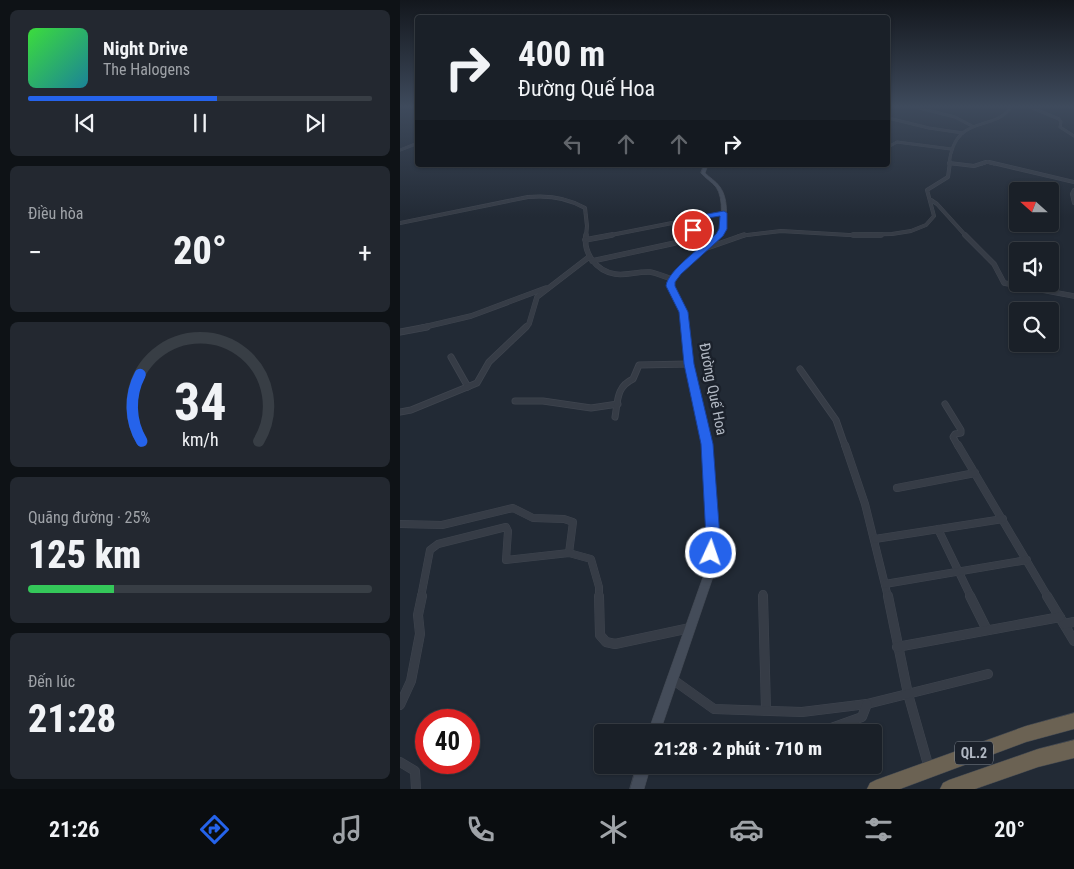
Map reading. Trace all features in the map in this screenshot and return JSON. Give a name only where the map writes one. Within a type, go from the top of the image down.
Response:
[{"type":"highway","name":"QL.2","points":[[876,789],[1026,734],[1074,721]]},
{"type":"highway","name":"QL.2","points":[[949,789],[1038,758],[1074,749]]},
{"type":"street","points":[[400,150],[415,144]]},
{"type":"street","points":[[907,144],[922,144],[951,149]]},
{"type":"street","points":[[702,250],[751,233],[795,231],[864,236],[911,230],[925,226],[933,219],[934,213],[927,190],[947,178],[951,149],[955,144]]},
{"type":"street","points":[[949,163],[974,166],[989,162],[1074,182]]},
{"type":"street","points":[[400,223],[528,197],[543,196],[577,203],[585,208],[587,226],[585,240],[591,259],[606,271],[615,274],[651,272],[672,279],[721,232],[724,213],[720,190],[703,173],[705,167]]},
{"type":"street","points":[[1073,193],[1074,203]]},
{"type":"street","points":[[931,200],[994,264],[1004,283],[1074,296]]},
{"type":"street","points":[[585,240],[724,213]]},
{"type":"street","points":[[400,412],[412,410],[477,383],[489,362],[525,329],[531,319],[536,298],[591,259],[675,243],[693,230],[699,218]]},
{"type":"street","name":"Đường Quế Hoa","points":[[657,724],[708,577],[713,538],[707,444],[689,364],[684,312],[671,286],[672,279]]},
{"type":"street","points":[[400,332],[443,324],[471,316],[553,286]]},
{"type":"street","points":[[451,357],[468,387]]},
{"type":"street","points":[[615,417],[618,404],[618,389],[633,379],[639,365],[689,364]]},
{"type":"street","points":[[800,369],[836,420],[865,504],[875,539],[908,694],[930,769]]},
{"type":"street","points":[[515,401],[543,401],[591,408],[618,404]]},
{"type":"street","points":[[945,404],[961,430],[960,433],[955,434],[953,437],[1074,641]]},
{"type":"street","points":[[898,488],[975,473]]},
{"type":"street","points":[[400,524],[442,525],[513,508],[533,518],[564,518],[573,522],[570,553]]},
{"type":"street","points":[[875,539],[1003,519]]},
{"type":"street","points":[[400,705],[411,681],[420,634],[418,615],[430,550],[438,544],[506,528],[508,531],[508,561],[570,553],[591,560],[599,587],[600,636],[602,640],[615,644],[690,628]]},
{"type":"street","points":[[938,529],[987,630]]},
{"type":"street","points":[[885,584],[1027,560]]},
{"type":"street","points":[[763,594],[766,710]]},
{"type":"street","points":[[897,647],[987,630],[1062,621],[1074,622]]},
{"type":"street","points":[[672,679],[714,709],[802,712],[867,704],[988,674]]},
{"type":"street","points":[[842,724],[862,717],[867,704]]},
{"type":"street","points":[[400,762],[413,766],[417,772],[416,789]]},
{"type":"street","points":[[637,789],[641,774]]},
{"type":"route","points":[[693,230],[699,218],[724,213],[723,229],[719,236],[678,272],[671,282],[671,286],[684,312],[689,364],[707,444],[713,538],[711,553]]}]
